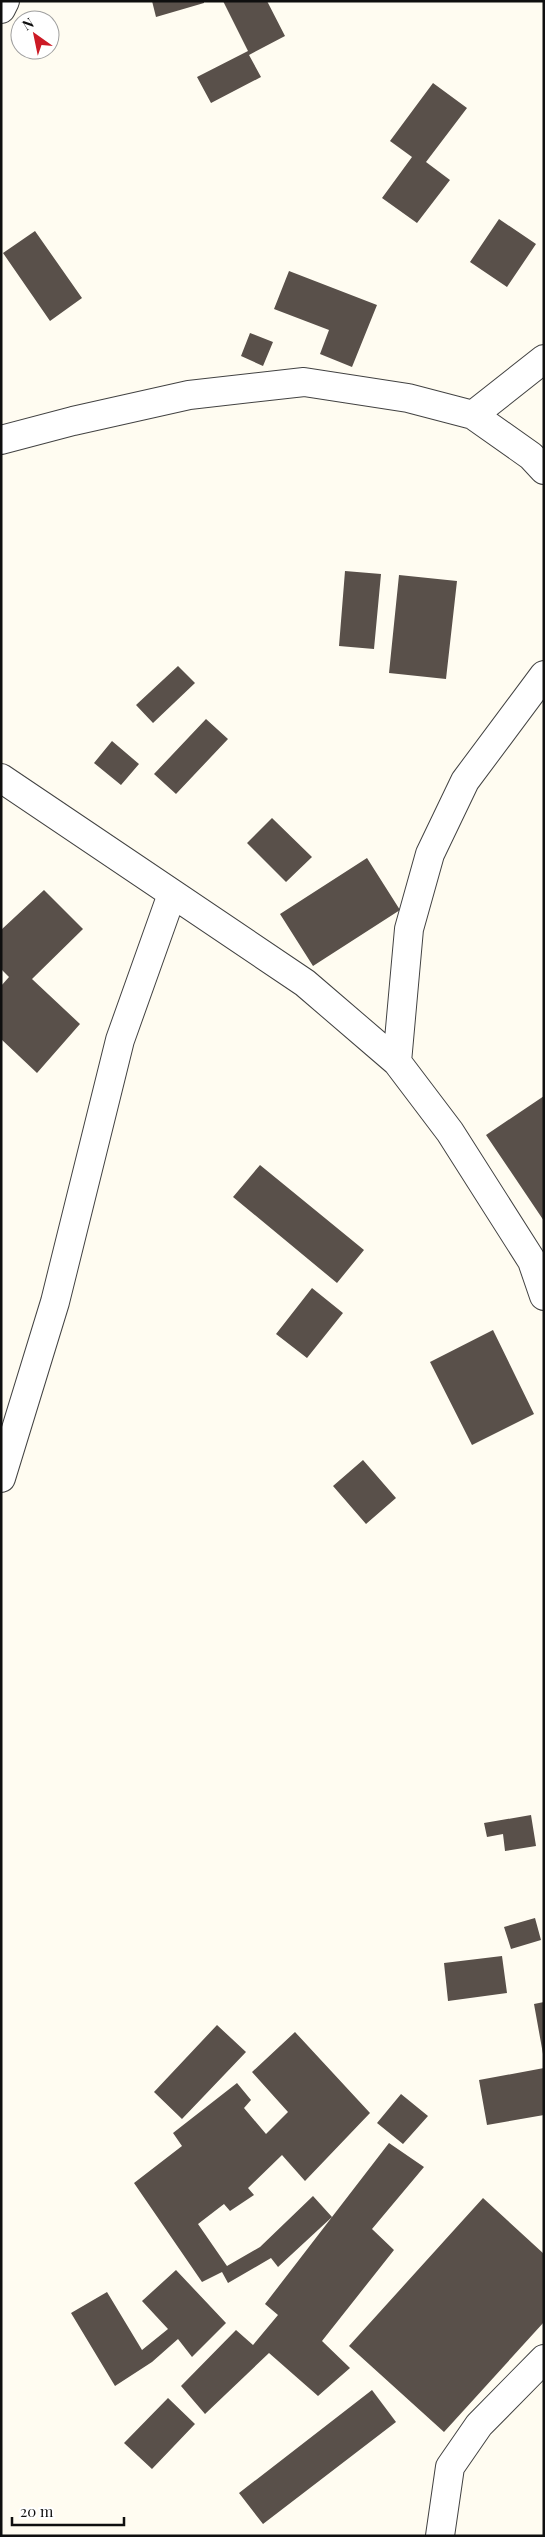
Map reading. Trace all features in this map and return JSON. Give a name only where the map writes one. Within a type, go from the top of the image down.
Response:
[{"type":"street","points":[[1,9],[5,1]]},
{"type":"street","points":[[473,415],[544,359]]},
{"type":"street","points":[[1,440],[189,395],[304,382],[408,398],[473,415],[531,456],[544,470]]},
{"type":"street","points":[[397,1062],[409,929],[430,854],[465,781],[544,675]]},
{"type":"street","points":[[1,778],[105,846],[172,894],[305,983],[397,1062],[450,1132],[532,1261],[544,1296]]},
{"type":"street","points":[[1,1478],[55,1302],[120,1040],[172,894]]},
{"type":"street","points":[[440,2536],[450,2467],[479,2425],[544,2359]]},
{"type":"building","points":[[152,1],[204,1],[204,3],[156,17]]},
{"type":"building","points":[[223,1],[267,1],[285,36],[249,55],[261,77],[211,103],[197,77],[248,51]]},
{"type":"building","points":[[433,83],[467,108],[426,162],[450,180],[417,223],[382,198],[412,157],[390,141]]},
{"type":"building","points":[[499,219],[536,244],[507,287],[470,262]]},
{"type":"building","points":[[35,231],[82,298],[50,321],[3,253]]},
{"type":"building","points":[[289,271],[377,305],[352,367],[320,354],[329,330],[274,309]]},
{"type":"building","points":[[250,333],[273,342],[263,366],[241,356]]},
{"type":"building","points":[[345,571],[381,574],[374,649],[339,646]]},
{"type":"building","points":[[399,575],[457,581],[446,679],[389,673]]},
{"type":"building","points":[[178,666],[195,683],[153,723],[136,705]]},
{"type":"building","points":[[206,719],[228,739],[176,794],[154,774]]},
{"type":"building","points":[[112,741],[139,764],[121,785],[94,763]]},
{"type":"building","points":[[272,818],[312,857],[286,882],[247,843]]},
{"type":"building","points":[[367,858],[400,910],[313,966],[280,914]]},
{"type":"building","points":[[44,890],[83,929],[32,979],[80,1024],[37,1073],[1,1039],[1,986],[9,977],[1,969],[1,930]]},
{"type":"building","points":[[544,1096],[543,1146],[544,1221],[486,1135]]},
{"type":"building","points":[[260,1165],[364,1250],[337,1283],[233,1197]]},
{"type":"building","points":[[312,1288],[343,1313],[307,1358],[276,1334]]},
{"type":"building","points":[[493,1330],[534,1414],[472,1445],[430,1362]]},
{"type":"building","points":[[363,1460],[396,1498],[366,1524],[333,1486]]},
{"type":"building","points":[[531,1815],[536,1846],[505,1851],[503,1834],[487,1837],[484,1823]]},
{"type":"building","points":[[535,1918],[541,1940],[511,1949],[504,1927]]},
{"type":"building","points":[[502,1956],[507,1993],[448,2001],[444,1963]]},
{"type":"building","points":[[544,2002],[544,2054],[543,2054],[534,2004]]},
{"type":"building","points":[[217,2025],[246,2052],[182,2119],[154,2092]]},
{"type":"building","points":[[295,2032],[370,2113],[305,2181],[282,2155],[248,2188],[254,2195],[230,2211],[224,2204],[198,2224],[227,2266],[260,2247],[313,2196],[332,2217],[278,2267],[271,2258],[228,2283],[222,2272],[202,2282],[134,2183],[182,2146],[173,2133],[237,2083],[251,2100],[244,2108],[266,2134],[288,2112],[252,2072]]},
{"type":"building","points":[[544,2068],[544,2115],[487,2125],[479,2080]]},
{"type":"building","points":[[401,2094],[428,2116],[403,2144],[377,2123]]},
{"type":"building","points":[[389,2143],[424,2167],[372,2229],[394,2250],[322,2341],[350,2368],[318,2396],[269,2353],[205,2414],[181,2386],[236,2330],[253,2345],[278,2315],[265,2304]]},
{"type":"building","points":[[483,2198],[544,2254],[544,2322],[444,2432],[349,2346]]},
{"type":"building","points":[[176,2270],[226,2323],[192,2357],[178,2339],[152,2362],[115,2386],[71,2313],[107,2292],[142,2350],[168,2329],[142,2301]]},
{"type":"building","points":[[372,2390],[396,2422],[263,2524],[239,2493]]},
{"type":"building","points":[[168,2398],[195,2424],[152,2469],[124,2443]]}]
